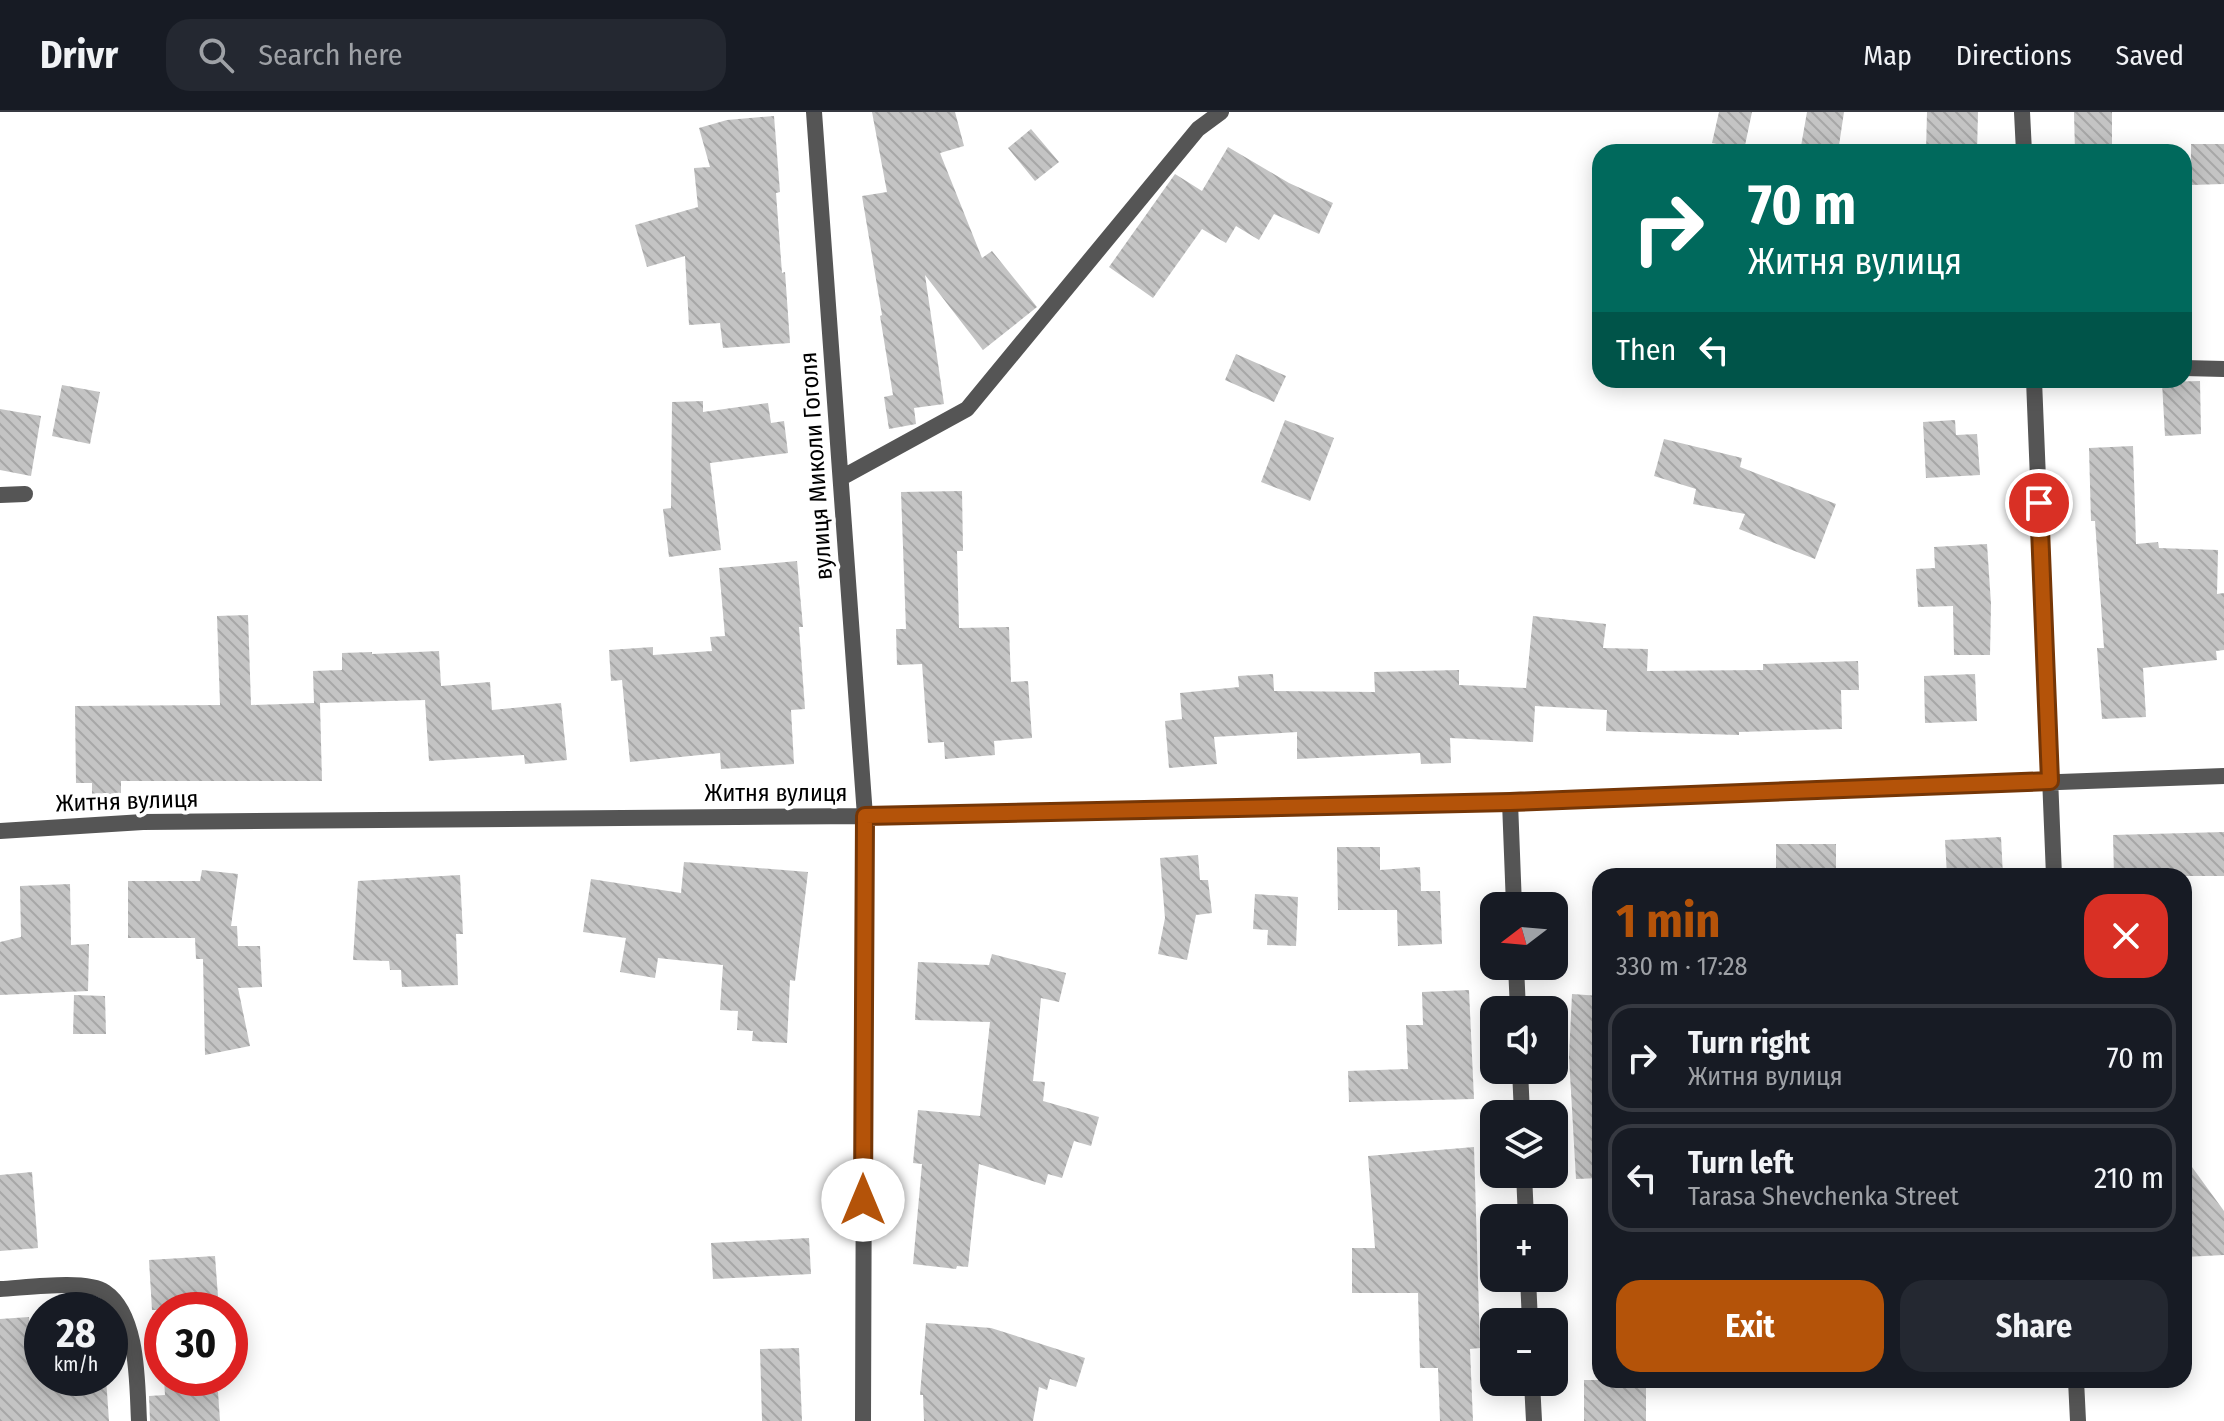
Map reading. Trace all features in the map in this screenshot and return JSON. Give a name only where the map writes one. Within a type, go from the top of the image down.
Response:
[{"type":"street","name":"вулиця Миколи Гоголя","points":[[814,112],[865,816],[863,1421]]},
{"type":"street","points":[[841,478],[967,409],[1198,129],[1221,112]]},
{"type":"street","points":[[2022,112],[2024,144]]},
{"type":"street","points":[[2192,368],[2224,369]]},
{"type":"street","points":[[2034,388],[2054,868]]},
{"type":"street","points":[[0,495],[25,494]]},
{"type":"street","name":"Житня вулиця","points":[[0,831],[143,822],[865,816],[1510,802],[2224,776]]},
{"type":"street","points":[[1510,802],[1513,892]]},
{"type":"street","points":[[0,1289],[69,1285],[104,1291],[123,1313],[136,1356],[139,1421]]},
{"type":"street","points":[[2076,1388],[2078,1421]]},
{"type":"street","points":[[1533,1396],[1534,1421]]},
{"type":"building","points":[[872,112],[955,112],[964,146],[940,153],[982,258],[992,251],[1037,307],[983,350],[925,275],[944,404],[914,408],[916,424],[889,429],[884,397],[893,395],[862,196],[887,192]]},
{"type":"building","points":[[1719,112],[1752,112],[1745,144],[1712,143]]},
{"type":"building","points":[[1807,112],[1844,112],[1839,144],[1801,144]]},
{"type":"building","points":[[1927,112],[1978,112],[1977,144],[1926,144]]},
{"type":"building","points":[[2074,112],[2112,112],[2112,144],[2075,144]]},
{"type":"building","points":[[774,116],[780,192],[776,193],[790,343],[723,348],[720,323],[689,325],[685,256],[647,267],[635,225],[698,207],[694,168],[710,167],[699,128],[727,120]]},
{"type":"building","points":[[1031,129],[1059,162],[1035,181],[1008,148]]},
{"type":"building","points":[[2192,144],[2224,144],[2224,184],[2192,185]]},
{"type":"building","points":[[1228,147],[1289,183],[1333,203],[1319,234],[1274,214],[1259,240],[1236,226],[1226,243],[1202,229],[1153,298],[1109,267],[1175,174],[1202,191]]},
{"type":"building","points":[[1236,354],[1286,376],[1274,402],[1225,380]]},
{"type":"building","points":[[2192,381],[2200,381],[2201,434],[2165,436],[2162,388],[2192,388]]},
{"type":"building","points":[[62,385],[100,392],[90,444],[52,436]]},
{"type":"building","points":[[703,401],[703,412],[768,403],[771,423],[784,421],[788,453],[710,463],[721,550],[669,557],[663,509],[671,508],[672,402]]},
{"type":"building","points":[[0,409],[41,416],[31,476],[0,470]]},
{"type":"building","points":[[1285,420],[1334,438],[1310,501],[1261,482]]},
{"type":"building","points":[[1955,420],[1956,435],[1977,434],[1980,475],[1926,478],[1923,422]]},
{"type":"building","points":[[1664,439],[1742,458],[1740,467],[1836,504],[1815,559],[1739,529],[1745,514],[1693,504],[1696,489],[1654,476]]},
{"type":"building","points":[[2133,446],[2136,544],[2158,542],[2159,548],[2218,550],[2217,594],[2224,593],[2224,650],[2216,651],[2217,660],[2143,668],[2146,717],[2102,719],[2097,648],[2104,648],[2095,521],[2091,521],[2089,448]]},
{"type":"building","points":[[962,491],[963,551],[957,551],[959,628],[1009,627],[1011,682],[1028,681],[1032,738],[994,741],[995,755],[945,759],[944,742],[928,743],[922,664],[897,665],[896,629],[906,629],[901,492]]},
{"type":"building","points":[[1987,544],[1990,655],[1954,655],[1953,606],[1918,607],[1916,569],[1935,568],[1934,547]]},
{"type":"building","points":[[797,561],[803,627],[799,627],[805,709],[791,710],[794,764],[721,769],[720,753],[630,762],[622,680],[611,681],[609,650],[653,647],[653,655],[712,651],[710,637],[725,636],[719,568]]},
{"type":"building","points":[[248,615],[251,705],[314,703],[313,671],[342,670],[342,653],[439,651],[441,686],[490,682],[492,710],[561,703],[567,760],[525,764],[524,755],[429,761],[425,700],[320,703],[322,781],[121,781],[121,795],[92,795],[92,783],[76,783],[75,706],[220,705],[217,616]]},
{"type":"building","points":[[1533,616],[1606,624],[1603,648],[1648,649],[1647,671],[1763,670],[1763,664],[1858,661],[1859,690],[1841,690],[1842,729],[1739,732],[1739,735],[1606,731],[1607,710],[1535,706],[1533,742],[1450,738],[1451,763],[1421,764],[1420,753],[1297,759],[1297,732],[1214,737],[1217,764],[1169,768],[1165,721],[1182,719],[1180,693],[1239,687],[1238,676],[1273,674],[1274,691],[1375,692],[1374,672],[1459,670],[1459,685],[1526,688]]},
{"type":"building","points":[[1975,674],[1977,721],[1925,723],[1924,676]]},
{"type":"building","points":[[2224,832],[2224,876],[2192,876],[2192,868],[2114,868],[2113,835]]},
{"type":"building","points":[[2001,837],[2003,868],[1947,868],[1945,840]]},
{"type":"building","points":[[1776,844],[1836,844],[1836,868],[1776,868]]},
{"type":"building","points":[[1337,847],[1380,847],[1380,870],[1420,867],[1421,891],[1440,891],[1442,944],[1398,946],[1397,910],[1338,910]]},
{"type":"building","points":[[1198,855],[1200,880],[1208,880],[1212,913],[1196,915],[1187,960],[1158,954],[1165,918],[1160,858]]},
{"type":"building","points":[[684,862],[808,872],[795,981],[790,980],[787,1043],[752,1041],[753,1031],[737,1030],[738,1011],[720,1010],[723,965],[658,958],[655,978],[620,972],[626,938],[583,932],[591,879],[681,893]]},
{"type":"building","points":[[202,870],[238,874],[231,926],[237,926],[238,946],[260,946],[262,987],[238,988],[250,1046],[205,1055],[203,959],[196,959],[195,938],[128,938],[128,881],[200,881]]},
{"type":"building","points":[[460,875],[463,934],[456,934],[458,985],[402,987],[401,970],[390,970],[389,961],[353,960],[358,881]]},
{"type":"building","points":[[70,884],[71,945],[89,944],[88,991],[0,995],[0,942],[21,937],[20,886]]},
{"type":"building","points":[[1255,894],[1298,897],[1296,946],[1267,945],[1268,930],[1253,929]]},
{"type":"building","points":[[992,954],[1066,973],[1059,1002],[1041,998],[1033,1081],[1045,1082],[1043,1101],[1099,1117],[1091,1146],[1074,1141],[1062,1178],[1048,1174],[1045,1185],[979,1164],[968,1267],[957,1266],[956,1269],[913,1264],[922,1164],[913,1163],[918,1110],[980,1116],[990,1022],[915,1020],[918,962],[989,965]]},
{"type":"building","points":[[1469,990],[1474,1099],[1349,1102],[1348,1071],[1408,1069],[1406,1025],[1423,1025],[1422,992]]},
{"type":"building","points":[[1572,994],[1592,995],[1592,1178],[1576,1179],[1569,1057]]},
{"type":"building","points":[[74,995],[105,996],[106,1034],[73,1034]]},
{"type":"building","points":[[1474,1147],[1480,1348],[1470,1349],[1473,1421],[1440,1421],[1438,1368],[1420,1368],[1418,1293],[1352,1293],[1352,1248],[1375,1248],[1368,1156]]},
{"type":"building","points":[[2192,1167],[2224,1211],[2224,1255],[2192,1257]]},
{"type":"building","points":[[32,1172],[38,1248],[0,1251],[0,1175]]},
{"type":"building","points":[[809,1238],[811,1274],[713,1279],[711,1243]]},
{"type":"building","points":[[215,1256],[218,1292],[151,1292],[149,1260]]},
{"type":"building","points":[[24,1317],[24,1396],[107,1396],[109,1421],[0,1421],[0,1319]]},
{"type":"building","points":[[926,1323],[991,1328],[1085,1358],[1076,1387],[1050,1379],[1047,1390],[1039,1387],[1033,1421],[924,1421],[923,1395],[920,1395]]},
{"type":"building","points":[[799,1348],[802,1421],[762,1421],[760,1349]]},
{"type":"building","points":[[1584,1380],[1592,1380],[1592,1388],[1646,1388],[1646,1421],[1584,1421]]},
{"type":"building","points":[[149,1396],[218,1396],[220,1421],[150,1421]]},
{"type":"route","points":[[863,1200],[865,816],[1510,802],[2050,781],[2039,503]]}]
